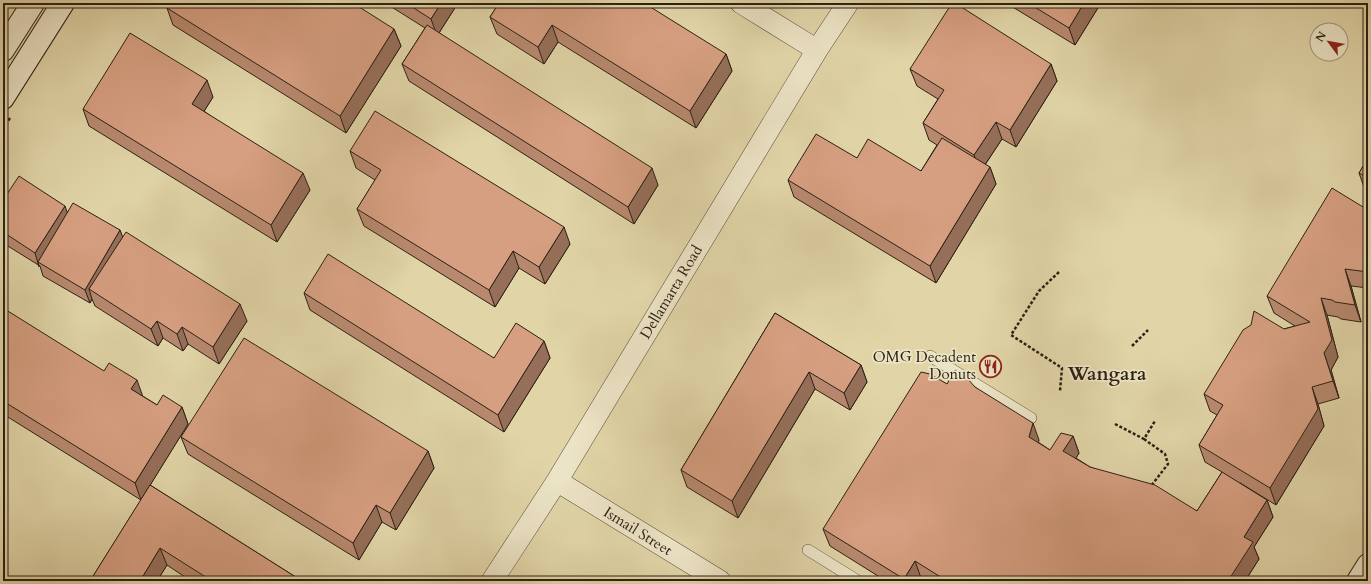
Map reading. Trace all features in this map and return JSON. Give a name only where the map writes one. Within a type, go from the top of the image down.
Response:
[{"type":"street","points":[[3,50],[33,3]]},
{"type":"street","points":[[3,98],[63,3]]},
{"type":"street","points":[[741,3],[817,50]]},
{"type":"street","name":"Dellamarta Road","points":[[492,581],[557,481],[817,50],[848,3]]},
{"type":"street","name":"Ismail Street","points":[[557,481],[720,581]]},
{"type":"street","points":[[1358,581],[1368,565]]},
{"type":"lane","points":[[930,356],[1031,418]]},
{"type":"lane","points":[[808,550],[858,581]]},
{"type":"path","points":[[1059,272],[1040,291],[1011,335],[1062,368],[1060,391]]},
{"type":"path","points":[[1132,346],[1148,330]]},
{"type":"path","points":[[1144,439],[1155,421]]},
{"type":"path","points":[[1115,424],[1144,439],[1165,454],[1168,464],[1152,486],[1145,487]]},
{"type":"building","points":[[169,3],[353,3],[394,29],[340,116],[167,8]]},
{"type":"building","points":[[406,3],[441,3],[431,19]]},
{"type":"building","points":[[499,3],[644,3],[726,54],[690,111],[552,25],[538,47],[490,17]]},
{"type":"building","points":[[952,3],[955,3],[1051,64],[1010,130],[996,122],[974,155],[923,123],[944,90],[910,69]]},
{"type":"building","points":[[1028,3],[1084,3],[1069,28]]},
{"type":"building","points":[[427,25],[652,168],[628,207],[402,64]]},
{"type":"building","points":[[130,33],[207,80],[192,104],[303,173],[271,225],[83,109]]},
{"type":"building","points":[[375,111],[564,227],[539,267],[513,251],[489,290],[357,209],[381,170],[350,151]]},
{"type":"building","points":[[816,134],[857,158],[868,139],[921,171],[942,138],[990,167],[930,266],[788,180]]},
{"type":"building","points":[[1368,158],[1368,178],[1359,173]]},
{"type":"building","points":[[19,176],[65,206],[35,253],[3,232],[3,200]]},
{"type":"building","points":[[1332,188],[1368,210],[1368,272],[1345,269],[1355,305],[1321,298],[1332,340],[1324,353],[1333,381],[1312,387],[1318,409],[1270,488],[1199,445],[1223,405],[1204,394],[1243,330],[1251,325],[1254,311],[1284,329],[1310,322],[1267,296]]},
{"type":"building","points":[[73,203],[120,230],[85,290],[38,262]]},
{"type":"building","points":[[126,232],[240,304],[213,347],[182,327],[177,334],[157,321],[151,329],[89,289]]},
{"type":"building","points":[[328,254],[494,358],[516,323],[544,341],[498,415],[304,293]]},
{"type":"building","points":[[3,308],[104,371],[109,363],[137,380],[131,389],[157,405],[163,395],[182,407],[135,483],[3,401]]},
{"type":"building","points":[[775,313],[861,365],[844,393],[809,372],[732,501],[681,470]]},
{"type":"building","points":[[244,338],[428,451],[390,513],[376,505],[353,543],[181,437]]},
{"type":"building","points":[[955,370],[967,378],[975,387],[1033,423],[1029,437],[1050,450],[1061,433],[1073,436],[1063,451],[1090,467],[1155,485],[1197,511],[1222,472],[1267,500],[1244,537],[1253,542],[1228,581],[947,581],[915,561],[904,579],[823,529],[921,372],[930,374],[947,384]]},
{"type":"building","points":[[150,485],[302,581],[212,581],[160,548],[140,581],[90,581]]},
{"type":"place","name":"OMG Decadent Donuts","points":[[991,366]]},
{"type":"district","name":"Wangara","points":[[1107,373]]}]
